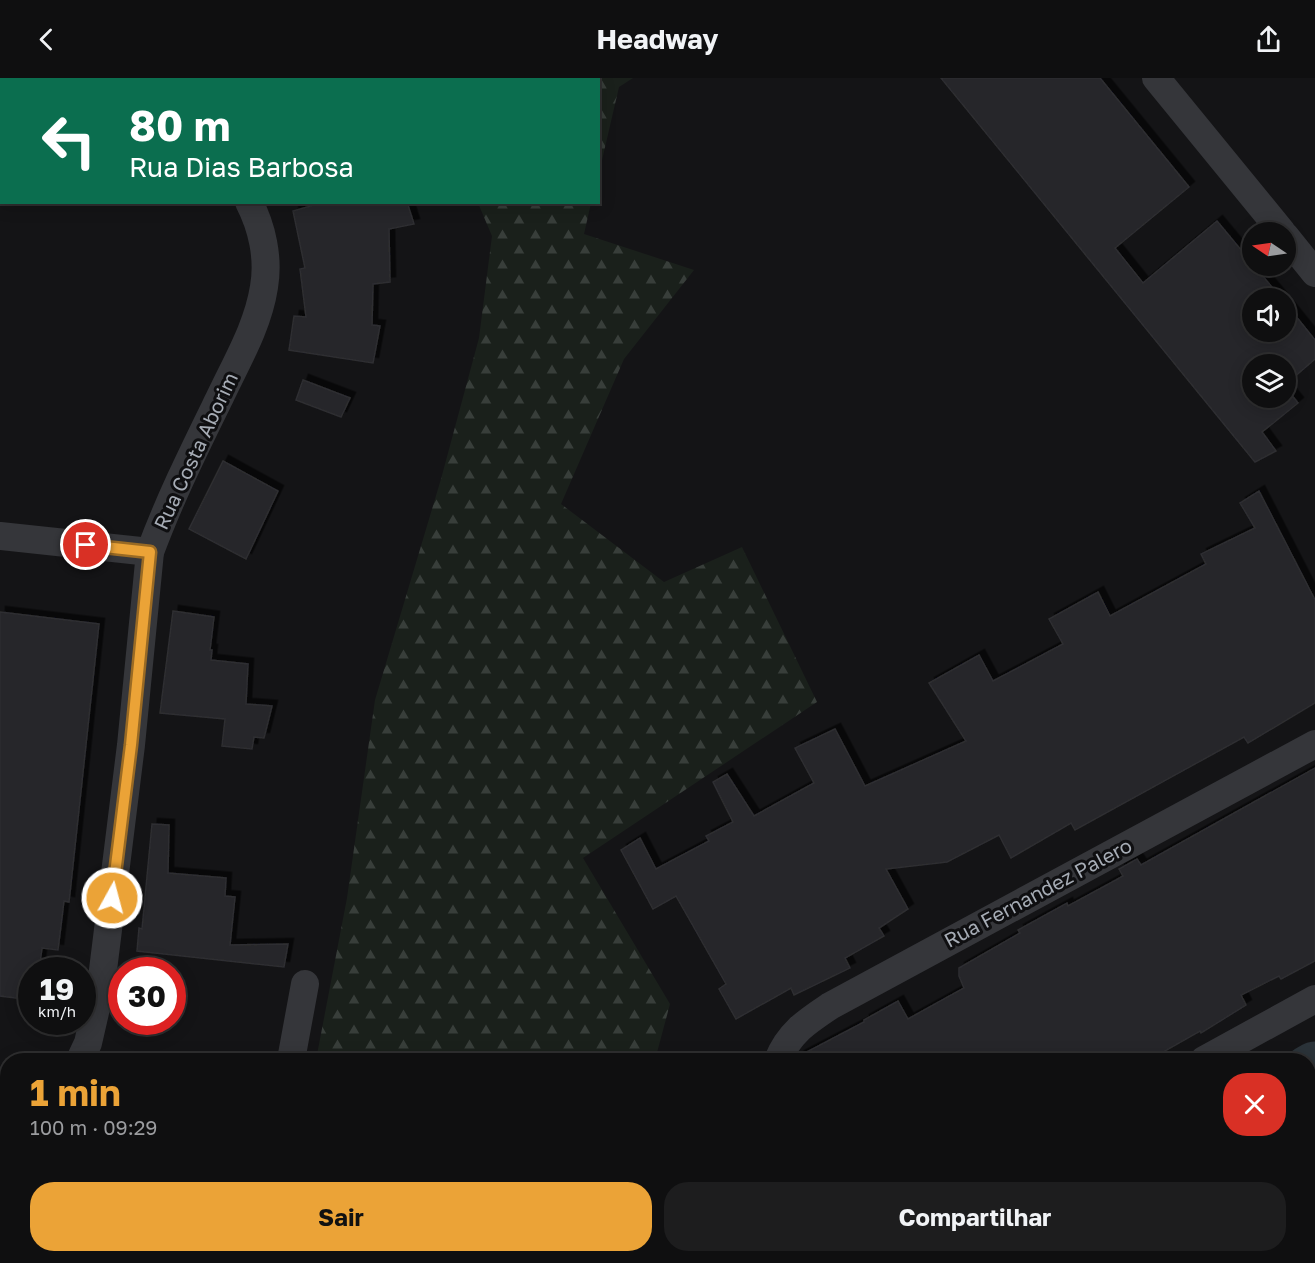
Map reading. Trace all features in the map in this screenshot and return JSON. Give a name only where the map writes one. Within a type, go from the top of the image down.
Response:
[{"type":"street","points":[[1156,78],[1274,222]]},
{"type":"street","name":"Rua Costa Aborim","points":[[83,1053],[88,1043],[101,986],[131,745],[150,552],[194,450],[254,327],[265,286],[266,254],[250,204]]},
{"type":"street","points":[[1296,249],[1315,273]]},
{"type":"street","points":[[0,536],[150,552]]},
{"type":"street","name":"Rua Fernandez Palero","points":[[781,1053],[784,1044],[801,1026],[830,1006],[1315,744]]},
{"type":"street","points":[[292,1053],[305,984]]},
{"type":"street","points":[[1217,1053],[1315,999]]},
{"type":"green space","points":[[600,78],[633,78],[619,87],[600,169]]},
{"type":"green space","points":[[478,204],[591,204],[584,234],[694,270],[624,359],[561,504],[664,582],[742,547],[817,702],[583,858],[670,1004],[657,1053],[317,1053],[347,898],[375,700],[441,479],[479,338],[492,236]]},
{"type":"building","points":[[941,78],[1100,78],[1189,187],[1115,248],[1143,283],[1217,221],[1242,251],[1242,276],[1263,276],[1273,288],[1242,288],[1242,342],[1296,342],[1296,316],[1315,340],[1315,359],[1296,375],[1296,354],[1242,354],[1242,408],[1292,408],[1262,432],[1276,451],[1255,462]]},
{"type":"building","points":[[318,204],[408,204],[414,224],[389,229],[390,282],[373,284],[372,325],[380,326],[373,363],[289,350],[294,316],[306,317],[300,269],[305,268],[293,211]]},
{"type":"building","points":[[303,380],[350,398],[341,417],[296,400]]},
{"type":"building","points":[[223,461],[278,491],[246,559],[189,529]]},
{"type":"building","points":[[1259,491],[1315,600],[1315,703],[1248,743],[1244,737],[1075,830],[1071,823],[1011,858],[999,835],[947,862],[886,869],[908,909],[879,928],[884,936],[845,958],[850,968],[794,995],[791,988],[736,1019],[719,989],[726,984],[676,896],[653,909],[621,850],[640,838],[656,869],[709,841],[706,836],[733,822],[713,782],[727,774],[754,816],[814,783],[795,748],[835,729],[865,786],[966,741],[929,683],[979,655],[993,681],[1063,644],[1049,619],[1098,592],[1110,616],[1206,564],[1201,554],[1255,528],[1240,503]]},
{"type":"building","points":[[173,611],[214,617],[211,660],[248,664],[246,704],[272,706],[264,738],[254,737],[252,749],[222,746],[225,719],[160,713]]},
{"type":"building","points":[[0,612],[99,624],[69,902],[64,901],[58,950],[42,948],[41,957],[18,957],[18,998],[0,996]]},
{"type":"building","points":[[1315,768],[1315,961],[1281,979],[1279,976],[1241,995],[1246,1005],[1201,1033],[1200,1031],[1161,1053],[805,1053],[898,1001],[908,1019],[964,988],[959,976],[959,968],[1020,933],[1018,930],[1123,876],[1119,869],[1137,859],[1141,865]]},
{"type":"building","points":[[152,824],[169,825],[168,873],[226,878],[225,896],[235,897],[230,945],[288,944],[284,967],[137,951],[139,928],[142,929]]},
{"type":"route","points":[[86,545],[150,552],[131,745],[112,898]]}]
